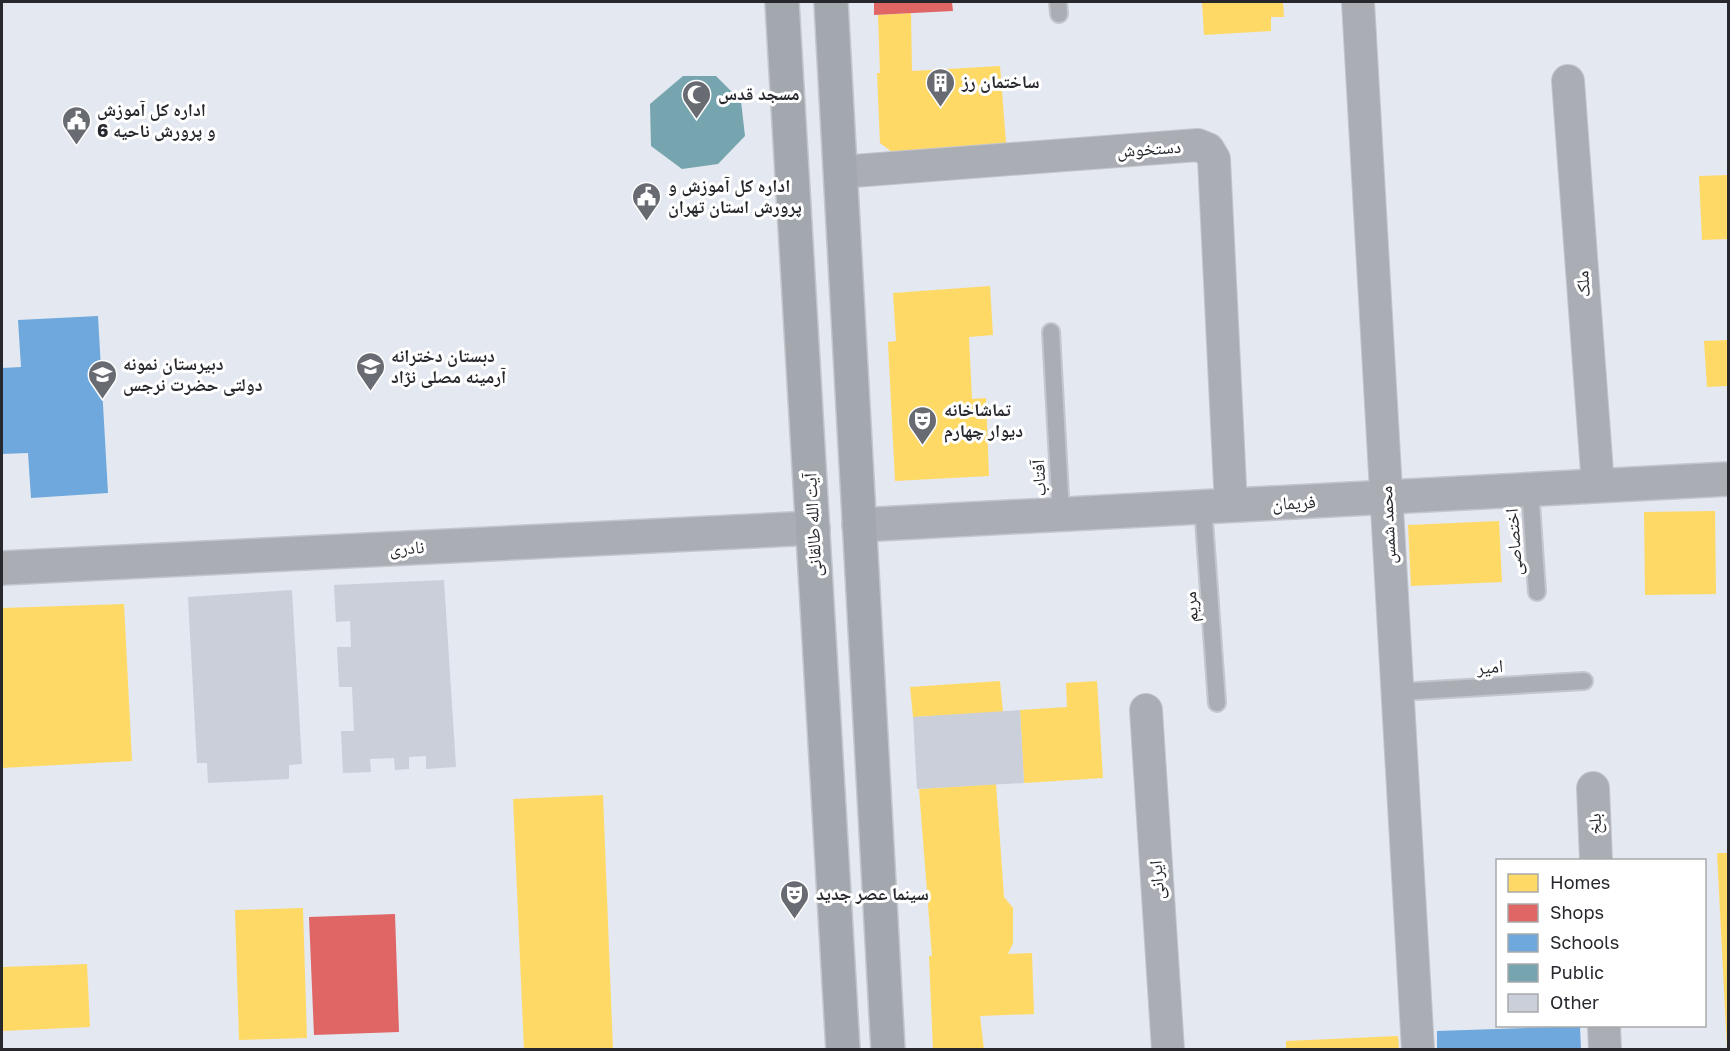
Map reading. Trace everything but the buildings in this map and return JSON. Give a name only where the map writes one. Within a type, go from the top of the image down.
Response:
[{"type":"main road","name":"آیت الله طالقانی","points":[[782,2],[843,1050]]},
{"type":"main road","points":[[831,2],[888,1050]]},
{"type":"main road","points":[[813,528],[859,525]]},
{"type":"street","name":"محمد شمس","points":[[1358,2],[1418,1050]]},
{"type":"street","name":"ملک","points":[[1568,81],[1598,486]]},
{"type":"street","name":"دستخوش","points":[[840,172],[1198,145],[1208,149],[1214,159],[1217,507]]},
{"type":"street","name":"فریمان","points":[[859,525],[1728,479]]},
{"type":"street","name":"نادری","points":[[2,568],[813,528]]},
{"type":"street","name":"ایرانی","points":[[1146,710],[1168,1050]]},
{"type":"street","name":"بلخ","points":[[1593,789],[1596,859]]},
{"type":"street","points":[[1604,1027],[1605,1050]]},
{"type":"lane","name":"آفتاب","points":[[1051,332],[1061,515]]},
{"type":"lane","name":"اختصاصی","points":[[1530,490],[1537,592]]},
{"type":"lane","name":"مریم","points":[[1217,507],[1217,703]]},
{"type":"lane","name":"امیر","points":[[1398,692],[1584,681]]},
{"type":"place","name":"ساختمان رز","points":[[941,108]]},
{"type":"place","name":"مسجد قدس","points":[[697,120]]},
{"type":"place","name":"اداره کل آموزش و پرورش ناحیه 6","points":[[76,146]]},
{"type":"place","name":"اداره کل آموزش و پرورش استان تهران","points":[[647,222]]},
{"type":"place","name":"دبستان دخترانه آرمینه مصلی نژاد","points":[[370,392]]},
{"type":"place","name":"دبیرستان نمونه دولتی حضرت نرجس","points":[[102,400]]},
{"type":"place","name":"تماشاخانه دیوار چهارم","points":[[923,446]]},
{"type":"place","name":"سینما عصر جدید","points":[[795,920]]}]
